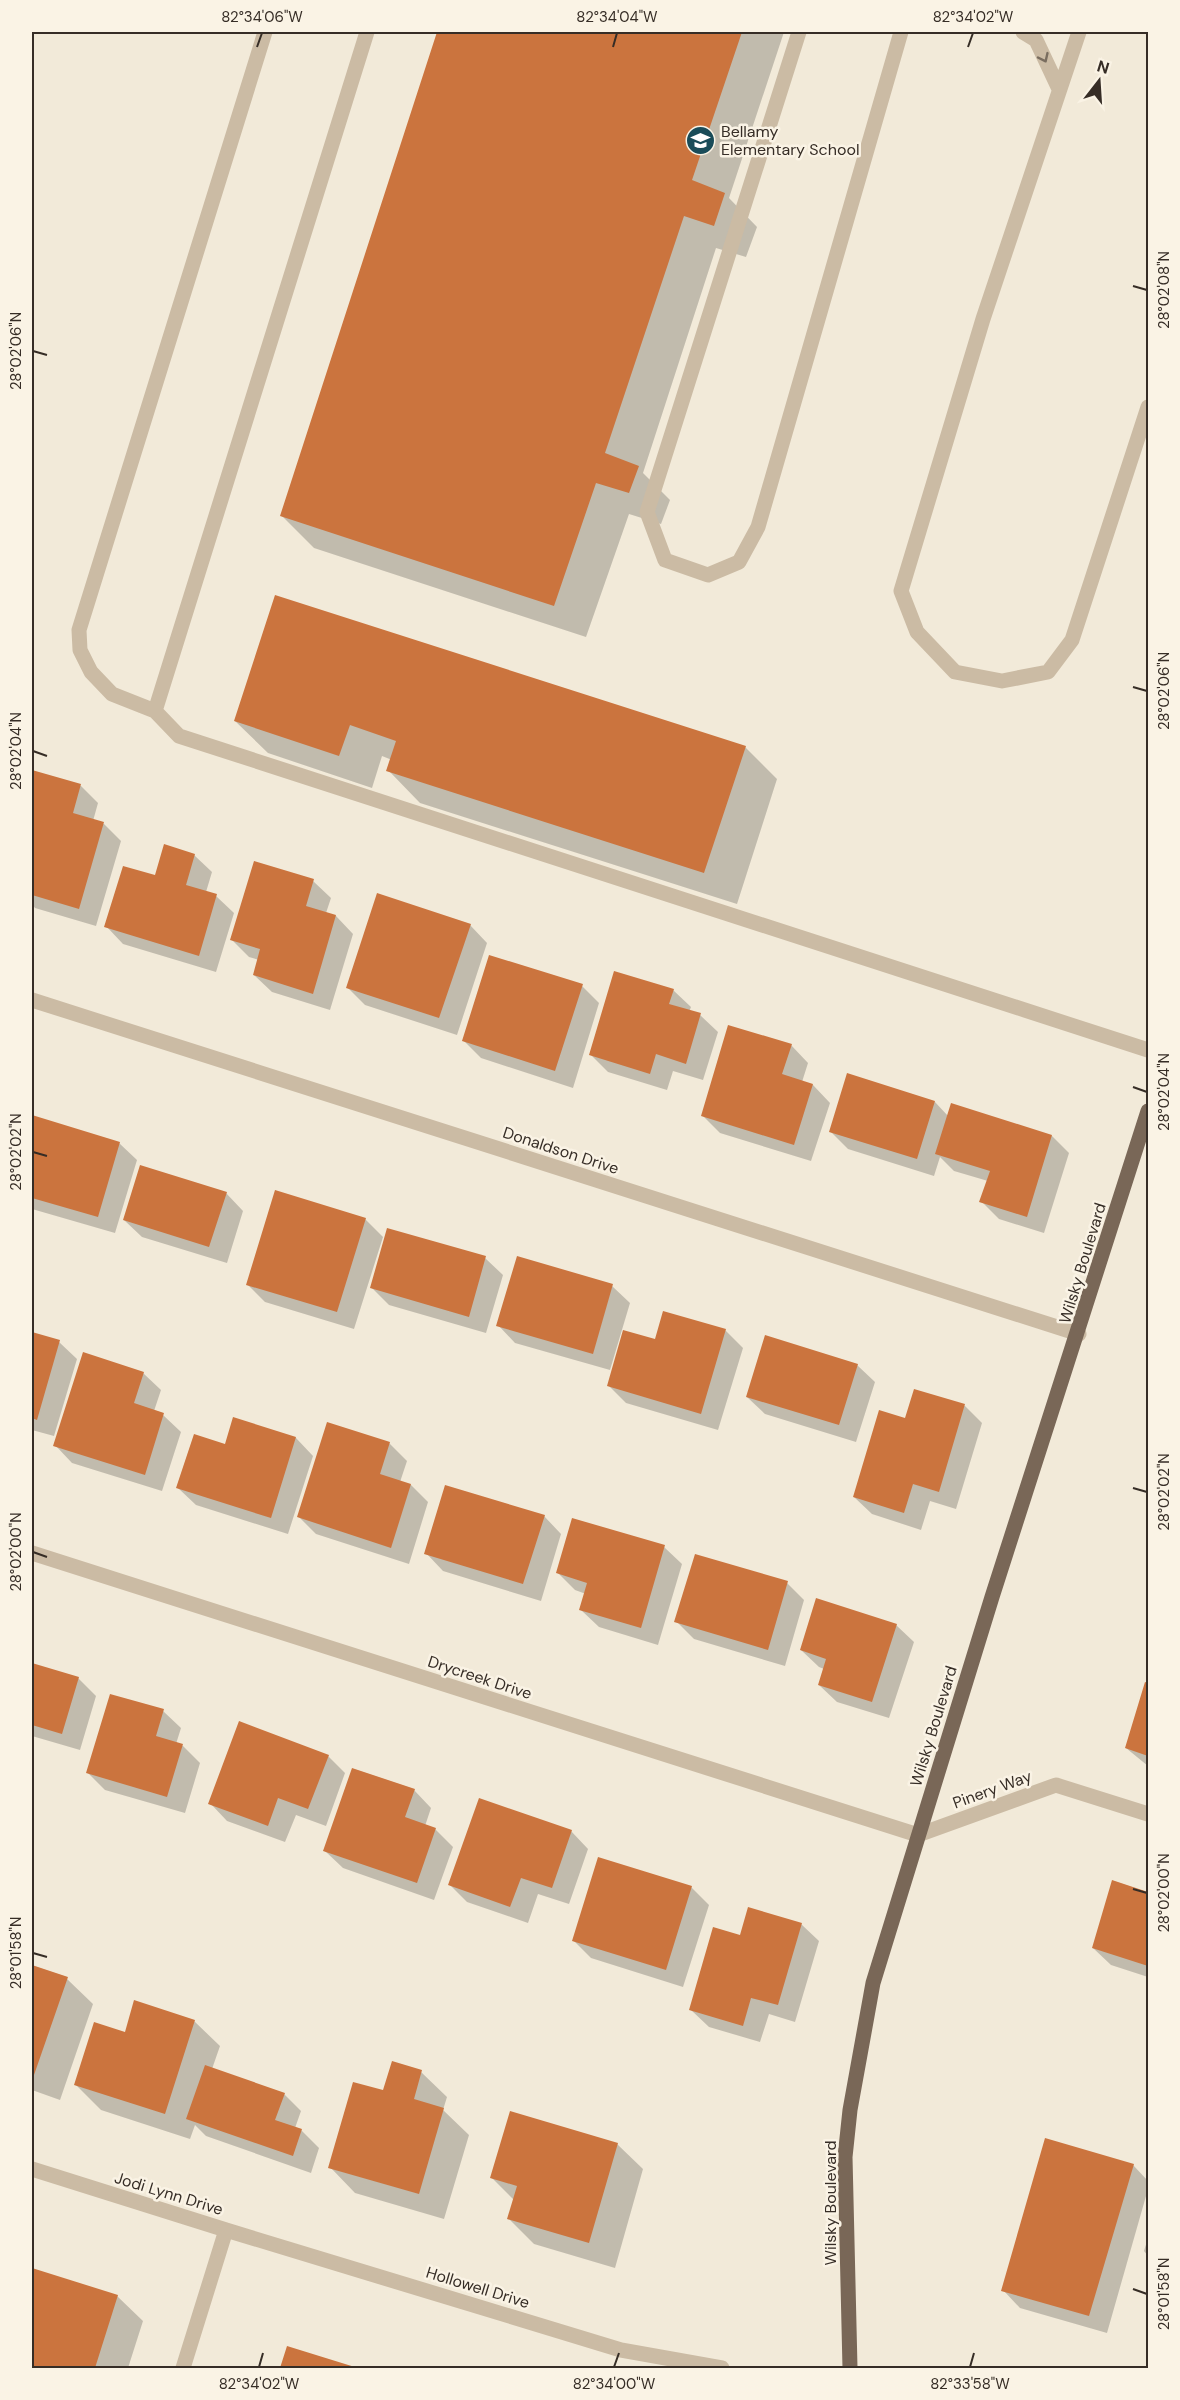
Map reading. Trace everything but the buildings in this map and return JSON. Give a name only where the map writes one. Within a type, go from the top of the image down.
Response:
[{"type":"main road","name":"Wilsky Boulevard","points":[[850,2368],[845,2157],[849,2110],[873,1983],[992,1597],[1079,1334],[1149,1111]]},
{"type":"street","points":[[266,32],[79,630],[80,651],[91,672],[112,694],[155,711],[179,736],[1149,1050]]},
{"type":"street","points":[[155,711],[367,32]]},
{"type":"street","points":[[799,32],[647,512],[665,560],[708,575],[739,562],[758,527],[901,32]]},
{"type":"street","points":[[1023,32],[1036,40],[1059,90]]},
{"type":"street","points":[[1079,32],[983,319],[901,591],[917,632],[955,672],[1002,681],[1048,672],[1072,640],[1149,407]]},
{"type":"street","name":"Donaldson Drive","points":[[32,1000],[1079,1334]]},
{"type":"street","name":"Drycreek Drive","points":[[32,1553],[918,1835]]},
{"type":"street","name":"Pinery Way","points":[[918,1835],[1056,1785],[1149,1814]]},
{"type":"street","name":"Jodi Lynn Drive","points":[[32,2169],[226,2229],[183,2368]]},
{"type":"street","name":"Hollowell Drive","points":[[226,2229],[621,2350],[722,2368]]},
{"type":"place","name":"Bellamy Elementary School","points":[[700,140]]}]
